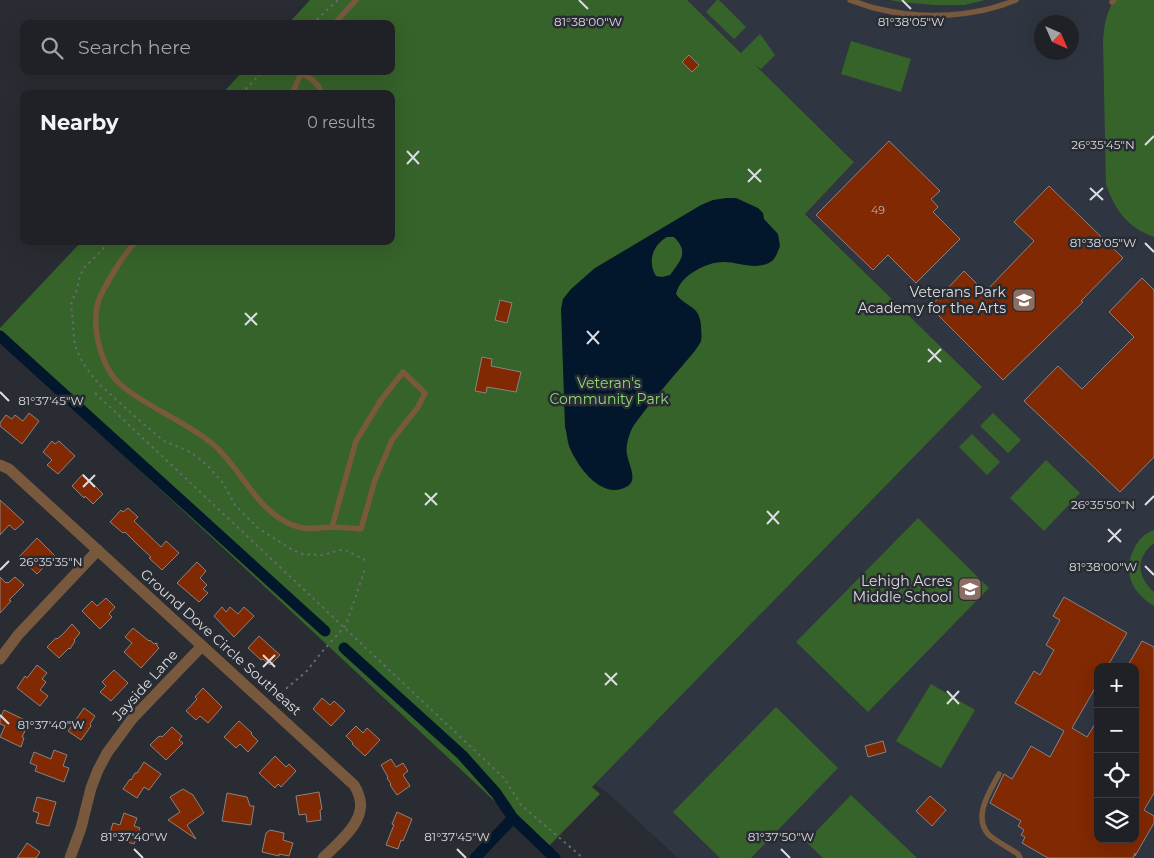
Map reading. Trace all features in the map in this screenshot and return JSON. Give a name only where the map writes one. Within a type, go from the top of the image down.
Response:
[{"type":"street","name":"Ground Dove Circle Southeast","points":[[0,465],[9,470],[98,550],[354,785],[360,796],[361,809],[357,820],[323,858]]},
{"type":"street","points":[[0,659],[18,636],[98,550]]},
{"type":"street","name":"Jayside Lane","points":[[70,858],[81,828],[91,788],[107,753],[132,719],[202,646]]},
{"type":"lane","points":[[338,20],[356,0]]},
{"type":"lane","points":[[850,0],[902,14],[934,16],[966,14],[1016,0]]},
{"type":"lane","points":[[294,90],[301,75]]},
{"type":"lane","points":[[306,75],[314,81],[320,90]]},
{"type":"lane","points":[[134,245],[120,261],[102,291],[98,303],[98,336],[104,362],[120,384],[132,394],[213,444],[224,454],[261,501],[288,523],[304,529],[332,527],[361,529],[375,480],[392,440],[418,407],[425,393],[403,372],[381,400],[356,441],[332,527]]},
{"type":"lane","points":[[999,774],[984,806],[982,825],[989,834],[1018,854],[1020,858]]},
{"type":"path","points":[[316,20],[338,0]]},
{"type":"path","points":[[245,90],[259,75]]},
{"type":"path","points":[[95,393],[504,778],[521,805],[583,858]]},
{"type":"path","points":[[267,704],[306,672],[344,628],[365,569]]},
{"type":"shaded area","points":[[687,0],[890,0],[965,5],[985,0],[1154,0],[1154,858],[678,858],[610,795],[595,784],[982,387],[805,213],[854,161]]},
{"type":"green space","name":"Veteran's Community Park","points":[[310,0],[687,0],[741,53],[760,34],[775,55],[761,69],[755,65],[854,162],[805,214],[982,387],[592,787],[600,794],[546,849],[0,340],[0,328],[78,245],[395,245],[395,90],[226,90],[239,75],[395,75],[395,20],[292,20]]},
{"type":"green space","points":[[717,0],[746,27],[734,39],[706,12]]},
{"type":"green space","points":[[890,0],[985,0],[965,5],[934,5]]},
{"type":"green space","points":[[1114,0],[1154,0],[1154,237],[1137,228],[1124,217],[1114,203],[1106,185],[1103,41],[1106,20]]},
{"type":"green space","points":[[851,41],[911,59],[901,92],[841,74]]},
{"type":"green space","points":[[993,413],[1021,440],[1008,453],[980,426]]},
{"type":"green space","points":[[972,434],[1000,462],[987,475],[959,447]]},
{"type":"green space","points":[[1046,460],[1080,493],[1044,531],[1010,498]]},
{"type":"green space","points":[[918,518],[989,588],[868,712],[796,642]]},
{"type":"green space","points":[[1154,530],[1154,543],[1144,555],[1140,568],[1144,580],[1154,592],[1154,606],[1146,601],[1135,588],[1129,574],[1129,566],[1134,549],[1138,543],[1145,535]]},
{"type":"green space","points":[[931,684],[975,710],[941,768],[896,741]]},
{"type":"green space","points":[[776,707],[838,768],[751,858],[720,858],[673,812]]},
{"type":"green space","points":[[851,795],[917,858],[823,858],[806,842]]},
{"type":"water","points":[[736,198],[758,208],[763,213],[764,219],[778,234],[780,246],[777,254],[773,260],[762,265],[749,266],[724,262],[701,267],[691,273],[681,283],[676,294],[698,313],[701,325],[701,341],[632,428],[627,447],[632,471],[631,483],[618,490],[600,486],[584,472],[568,444],[565,427],[561,309],[563,299],[571,289],[595,268],[701,205],[713,200]],"holes":[[[667,237],[674,237],[679,242],[682,256],[670,275],[656,276],[652,265],[655,249],[662,240]]]},
{"type":"building","points":[[689,55],[699,65],[692,72],[682,62]]},
{"type":"building","points":[[889,141],[940,191],[931,199],[938,207],[933,212],[960,239],[916,283],[888,255],[873,270],[816,215]]},
{"type":"building","points":[[1049,186],[1123,258],[1081,301],[1083,302],[1003,380],[930,307],[964,271],[985,292],[1034,241],[1014,222]]},
{"type":"building","points":[[1142,278],[1154,290],[1154,457],[1120,492],[1024,401],[1058,366],[1082,389],[1134,337],[1109,312]]},
{"type":"building","points":[[500,300],[512,303],[507,323],[495,320]]},
{"type":"building","points":[[482,357],[492,359],[491,366],[521,372],[516,392],[487,387],[486,393],[475,391]]},
{"type":"building","points":[[29,413],[39,421],[22,444],[0,426],[6,415],[12,419],[15,415],[23,421]]},
{"type":"building","points":[[52,441],[55,444],[59,441],[75,456],[58,474],[47,465],[52,460],[43,452]]},
{"type":"building","points":[[83,474],[103,494],[93,504],[72,486]]},
{"type":"building","points":[[0,500],[24,522],[15,530],[9,525],[0,535]]},
{"type":"building","points":[[128,508],[138,517],[134,521],[161,547],[166,541],[179,553],[162,570],[125,532],[123,533],[110,522],[121,510],[123,512]]},
{"type":"building","points":[[37,538],[55,556],[37,574],[19,557]]},
{"type":"building","points":[[197,562],[206,571],[200,578],[207,585],[203,589],[208,593],[199,602],[177,583]]},
{"type":"building","points":[[0,577],[8,583],[15,577],[24,585],[9,600],[11,601],[0,613]]},
{"type":"building","points":[[1064,597],[1127,633],[1109,663],[1094,663],[1094,690],[1072,728],[1087,737],[1094,726],[1094,843],[1139,843],[1139,663],[1129,663],[1142,641],[1154,647],[1154,793],[1144,810],[1154,816],[1154,823],[1133,858],[1048,858],[1022,843],[1025,837],[1021,835],[1024,830],[1018,826],[1021,821],[990,803],[1004,774],[1012,779],[1031,746],[1050,757],[1064,731],[1015,703],[1034,671],[1040,675],[1054,650],[1046,645],[1060,620],[1053,616]]},
{"type":"building","points":[[106,598],[115,607],[109,614],[112,617],[100,629],[82,611],[92,601],[97,606]]},
{"type":"building","points":[[222,607],[226,612],[230,607],[238,614],[244,607],[254,616],[234,637],[214,616]]},
{"type":"building","points":[[72,624],[80,633],[70,649],[59,658],[47,647]]},
{"type":"building","points":[[133,628],[149,641],[154,644],[157,643],[159,648],[141,668],[124,652],[132,643],[125,637]]},
{"type":"building","points":[[259,636],[280,655],[270,665],[263,659],[261,660],[248,648]]},
{"type":"building","points":[[37,665],[47,673],[42,679],[46,682],[40,690],[48,696],[40,706],[17,688],[25,676],[27,678]]},
{"type":"building","points":[[114,670],[128,683],[111,701],[100,692],[106,686],[102,682]]},
{"type":"building","points":[[203,688],[222,707],[208,723],[200,716],[196,720],[186,711],[197,699],[195,697]]},
{"type":"building","points":[[322,698],[330,705],[334,701],[345,711],[331,726],[313,709]]},
{"type":"building","points":[[84,708],[95,716],[90,724],[91,726],[81,740],[68,731]]},
{"type":"building","points":[[4,710],[27,721],[21,747],[0,737],[5,726],[0,724]]},
{"type":"building","points":[[239,721],[258,741],[248,752],[240,744],[236,748],[224,737]]},
{"type":"building","points":[[356,726],[363,733],[367,728],[380,740],[365,756],[346,736]]},
{"type":"building","points":[[172,727],[182,736],[179,740],[183,743],[166,760],[150,745]]},
{"type":"building","points":[[883,741],[886,752],[868,757],[865,746]]},
{"type":"building","points":[[54,750],[67,755],[63,766],[69,768],[64,782],[35,771],[37,766],[30,763],[34,752],[51,759]]},
{"type":"building","points":[[275,756],[286,767],[289,764],[296,771],[281,787],[278,784],[275,788],[259,773]]},
{"type":"building","points":[[391,759],[396,767],[403,763],[408,771],[403,775],[410,786],[397,795],[381,765]]},
{"type":"building","points":[[144,762],[161,774],[149,790],[144,787],[137,798],[123,789]]},
{"type":"building","points":[[183,789],[193,795],[204,813],[187,825],[196,839],[168,820],[180,812],[170,797]]},
{"type":"building","points":[[319,792],[322,809],[320,810],[321,820],[307,822],[306,814],[299,815],[296,796]]},
{"type":"building","points":[[227,793],[247,797],[250,806],[254,806],[251,825],[222,821]]},
{"type":"building","points":[[930,796],[946,810],[932,826],[916,811]]},
{"type":"building","points":[[37,797],[56,802],[49,826],[36,823],[39,813],[33,811]]},
{"type":"building","points":[[397,812],[412,819],[398,849],[386,845]]},
{"type":"building","points":[[124,813],[137,818],[134,826],[140,828],[134,844],[109,836],[113,823],[120,825]]},
{"type":"building","points":[[270,830],[284,833],[283,840],[293,843],[289,856],[262,852],[266,833]]},
{"type":"building","points":[[27,843],[40,852],[36,858],[17,858]]},
{"type":"waterway","points":[[0,336],[325,631]]},
{"type":"waterway","points":[[344,648],[462,755],[496,793],[513,818]]},
{"type":"waterway","points":[[475,858],[513,818],[555,858]]},
{"type":"place","name":"Veterans Park Academy for the Arts","points":[[1024,300]]},
{"type":"place","name":"Lehigh Acres Middle School","points":[[970,589]]}]
